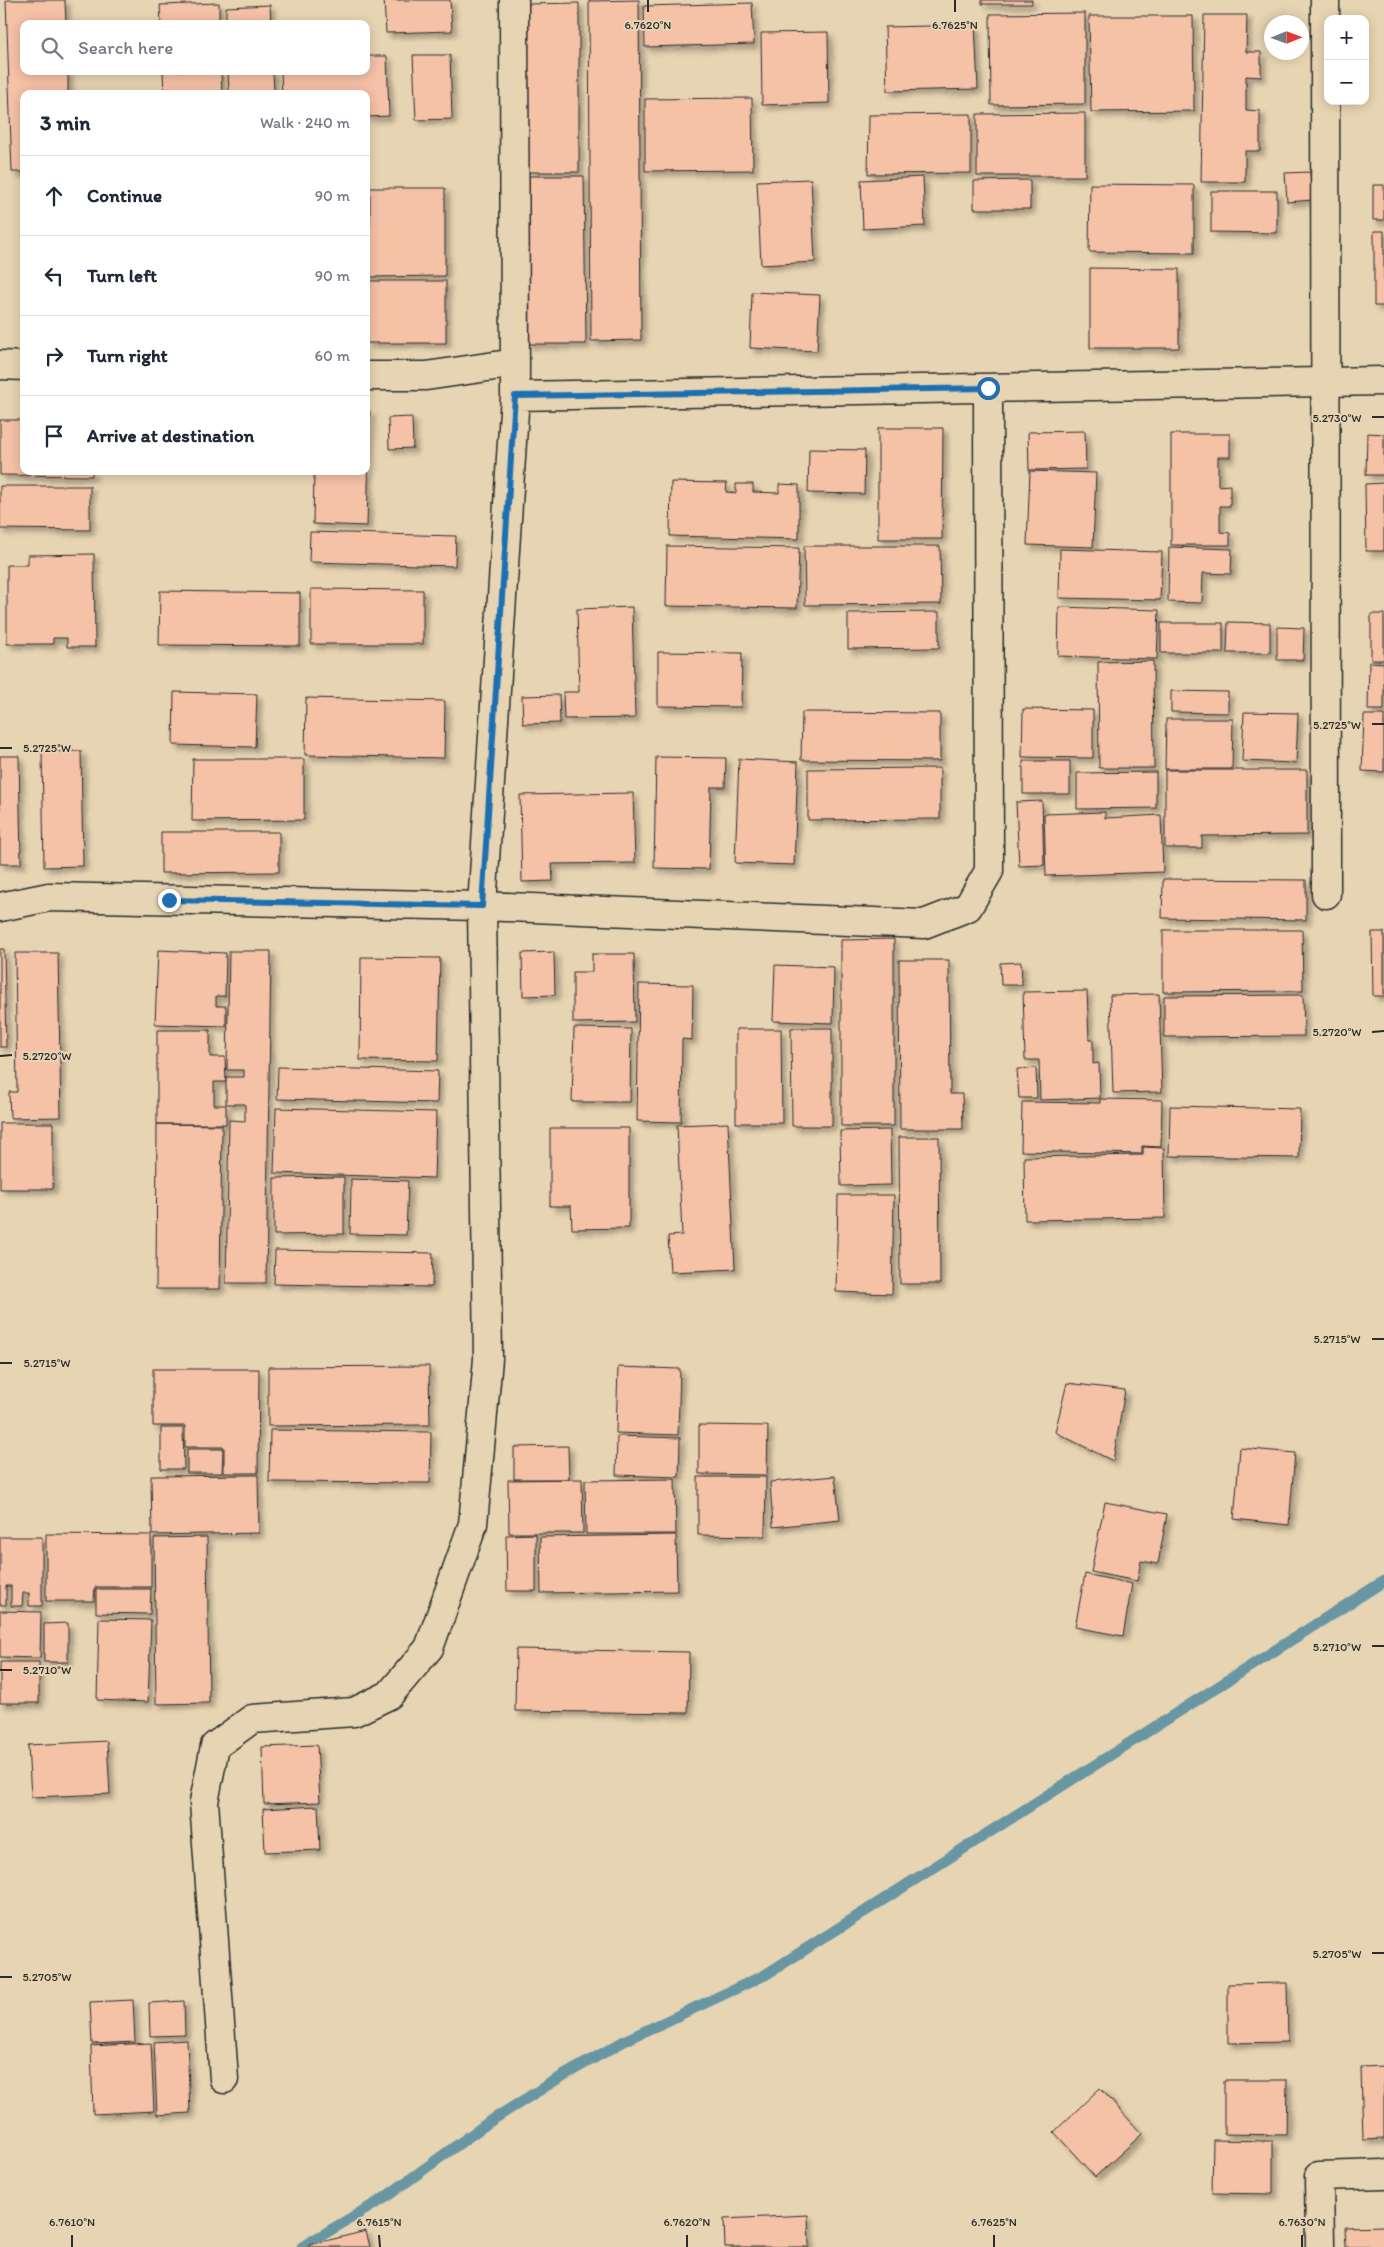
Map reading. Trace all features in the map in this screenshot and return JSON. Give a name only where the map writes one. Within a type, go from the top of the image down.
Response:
[{"type":"street","points":[[224,2078],[204,1802],[215,1746],[252,1718],[354,1712],[389,1695],[429,1648],[473,1524],[488,1359],[482,906],[515,396],[514,0]]},
{"type":"street","points":[[1325,0],[1326,894]]},
{"type":"street","points":[[370,376],[426,376],[515,363]]},
{"type":"street","points":[[0,365],[20,366]]},
{"type":"street","points":[[515,396],[1384,381]]},
{"type":"street","points":[[0,907],[49,897],[482,906],[924,924],[968,907],[989,871],[988,388]]},
{"type":"street","points":[[1320,2247],[1319,2176],[1384,2174]]},
{"type":"building","points":[[6,0],[65,0],[66,20],[20,20],[20,75],[68,75],[68,90],[20,90],[20,172],[12,172]]},
{"type":"building","points":[[384,0],[450,0],[452,31],[386,33]]},
{"type":"building","points":[[639,0],[641,340],[591,341],[589,1]]},
{"type":"building","points":[[982,0],[1032,0],[1032,4],[982,4]]},
{"type":"building","points":[[219,3],[219,20],[161,20],[160,5]]},
{"type":"building","points":[[579,3],[579,172],[528,172],[527,4]]},
{"type":"building","points":[[752,3],[754,44],[645,47],[644,6]]},
{"type":"building","points":[[270,5],[271,20],[226,20],[226,7]]},
{"type":"building","points":[[1085,13],[1085,104],[991,105],[990,14]]},
{"type":"building","points":[[1204,15],[1247,15],[1246,52],[1261,52],[1261,77],[1246,76],[1246,110],[1260,111],[1260,151],[1245,151],[1245,182],[1201,182]]},
{"type":"building","points":[[1089,16],[1193,16],[1194,111],[1091,112]]},
{"type":"building","points":[[975,25],[978,89],[887,91],[885,27]]},
{"type":"building","points":[[828,32],[829,103],[762,105],[761,33]]},
{"type":"building","points":[[413,55],[450,55],[452,119],[416,120]]},
{"type":"building","points":[[370,56],[387,56],[389,116],[370,117],[370,90],[282,90],[281,75],[370,75]]},
{"type":"building","points":[[163,75],[221,75],[222,90],[164,90]]},
{"type":"building","points":[[228,75],[273,75],[274,90],[229,90]]},
{"type":"building","points":[[752,98],[753,170],[645,171],[645,99]]},
{"type":"building","points":[[1085,113],[1085,176],[977,176],[977,114]]},
{"type":"building","points":[[971,114],[971,173],[868,174],[869,115]]},
{"type":"building","points":[[1310,172],[1312,200],[1287,202],[1285,173]]},
{"type":"building","points":[[527,176],[584,176],[586,344],[527,344]]},
{"type":"building","points":[[923,177],[925,226],[863,229],[861,180]]},
{"type":"building","points":[[811,179],[815,262],[761,265],[757,181]]},
{"type":"building","points":[[1030,180],[1030,209],[974,209],[974,181]]},
{"type":"building","points":[[1090,184],[1194,185],[1194,253],[1089,252]]},
{"type":"building","points":[[1373,185],[1384,185],[1384,220],[1373,220]]},
{"type":"building","points":[[370,188],[445,188],[445,276],[370,277]]},
{"type":"building","points":[[1211,191],[1277,191],[1277,233],[1211,232]]},
{"type":"building","points":[[1374,231],[1384,231],[1384,306],[1374,306]]},
{"type":"building","points":[[1090,268],[1179,269],[1179,348],[1090,348]]},
{"type":"building","points":[[370,281],[446,281],[446,343],[370,343]]},
{"type":"building","points":[[752,292],[820,295],[817,351],[750,348]]},
{"type":"building","points":[[412,417],[413,448],[389,449],[388,418]]},
{"type":"building","points":[[0,420],[20,420],[20,475],[92,476],[0,475]]},
{"type":"building","points":[[878,428],[943,428],[942,539],[878,539]]},
{"type":"building","points":[[1085,431],[1086,469],[1029,470],[1028,432]]},
{"type":"building","points":[[1367,433],[1384,434],[1384,475],[1366,475]]},
{"type":"building","points":[[1171,434],[1230,434],[1230,457],[1218,457],[1218,486],[1230,485],[1230,506],[1220,506],[1220,532],[1230,533],[1230,545],[1171,545]]},
{"type":"building","points":[[809,449],[865,450],[864,494],[808,493]]},
{"type":"building","points":[[1030,471],[1096,473],[1093,547],[1027,545]]},
{"type":"building","points":[[314,475],[368,475],[367,526],[313,524]]},
{"type":"building","points":[[671,482],[727,483],[726,492],[736,493],[736,484],[753,484],[753,492],[779,493],[779,484],[799,485],[799,539],[670,536]]},
{"type":"building","points":[[1384,483],[1384,551],[1366,551],[1365,484]]},
{"type":"building","points":[[0,486],[90,486],[90,530],[0,529]]},
{"type":"building","points":[[310,532],[456,536],[455,566],[309,562]]},
{"type":"building","points":[[667,546],[799,548],[797,608],[666,606]]},
{"type":"building","points":[[804,546],[940,546],[941,604],[805,605]]},
{"type":"building","points":[[1169,547],[1232,549],[1231,574],[1203,573],[1202,603],[1168,602]]},
{"type":"building","points":[[1060,549],[1162,552],[1160,600],[1059,598]]},
{"type":"building","points":[[94,554],[95,647],[67,647],[67,638],[53,638],[53,644],[7,644],[7,565],[28,565],[28,555]]},
{"type":"building","points":[[311,589],[423,590],[423,644],[311,644]]},
{"type":"building","points":[[160,591],[300,593],[300,646],[159,645]]},
{"type":"building","points":[[632,607],[635,718],[564,719],[563,692],[579,692],[577,609]]},
{"type":"building","points":[[1059,607],[1159,610],[1157,659],[1058,656]]},
{"type":"building","points":[[939,612],[939,648],[848,649],[848,613]]},
{"type":"building","points":[[1371,614],[1384,614],[1384,660],[1371,660]]},
{"type":"building","points":[[1228,622],[1270,623],[1270,653],[1227,653]]},
{"type":"building","points":[[1161,623],[1223,623],[1223,653],[1161,653]]},
{"type":"building","points":[[1277,627],[1304,628],[1303,660],[1277,660]]},
{"type":"building","points":[[658,652],[742,653],[741,707],[658,706]]},
{"type":"building","points":[[1153,661],[1154,768],[1099,768],[1098,662]]},
{"type":"building","points":[[1369,662],[1384,663],[1384,710],[1368,710]]},
{"type":"building","points":[[1171,691],[1228,692],[1228,713],[1171,712]]},
{"type":"building","points":[[174,692],[257,694],[255,747],[173,745]]},
{"type":"building","points":[[559,695],[560,723],[523,724],[522,696]]},
{"type":"building","points":[[306,698],[445,701],[444,758],[305,755]]},
{"type":"building","points":[[1023,709],[1093,710],[1093,758],[1022,757]]},
{"type":"building","points":[[802,712],[940,713],[940,761],[801,760]]},
{"type":"building","points":[[1244,712],[1298,713],[1296,763],[1242,761]]},
{"type":"building","points":[[1364,715],[1384,715],[1384,772],[1362,771]]},
{"type":"building","points":[[1166,719],[1233,719],[1232,769],[1165,769]]},
{"type":"building","points":[[81,751],[83,866],[44,867],[42,752]]},
{"type":"building","points":[[0,756],[19,756],[21,864],[0,864]]},
{"type":"building","points":[[656,757],[726,758],[725,787],[711,787],[709,869],[654,868]]},
{"type":"building","points":[[193,759],[304,759],[304,820],[192,821]]},
{"type":"building","points":[[739,759],[798,762],[794,865],[735,863]]},
{"type":"building","points":[[1023,761],[1070,761],[1070,794],[1023,794]]},
{"type":"building","points":[[940,768],[940,819],[808,820],[808,769]]},
{"type":"building","points":[[1165,770],[1307,770],[1307,835],[1202,836],[1202,848],[1165,848]]},
{"type":"building","points":[[1156,772],[1156,808],[1077,809],[1077,773]]},
{"type":"building","points":[[633,793],[635,863],[552,864],[553,881],[522,882],[520,795]]},
{"type":"building","points":[[1042,801],[1044,865],[1019,866],[1016,802]]},
{"type":"building","points":[[1105,812],[1105,818],[1161,815],[1163,872],[1046,876],[1044,814]]},
{"type":"building","points":[[161,832],[279,832],[279,872],[161,873]]},
{"type":"building","points":[[1163,879],[1306,880],[1306,920],[1162,918]]},
{"type":"building","points":[[1163,930],[1302,930],[1303,991],[1163,992]]},
{"type":"building","points":[[1372,932],[1384,932],[1384,996],[1373,996]]},
{"type":"building","points":[[894,939],[894,1126],[841,1126],[841,940]]},
{"type":"building","points":[[0,949],[4,949],[6,1047],[0,1047]]},
{"type":"building","points":[[158,950],[226,953],[225,996],[216,996],[216,1006],[226,1006],[226,1026],[155,1024]]},
{"type":"building","points":[[229,951],[271,951],[266,1283],[226,1283],[229,1120],[245,1121],[245,1104],[226,1104],[226,1077],[244,1077],[244,1070],[227,1070]]},
{"type":"building","points":[[554,952],[555,995],[523,996],[522,953]]},
{"type":"building","points":[[15,953],[58,953],[61,1117],[10,1118],[9,1092],[17,1092]]},
{"type":"building","points":[[592,954],[634,954],[635,1022],[573,1023],[573,972],[592,972]]},
{"type":"building","points":[[361,957],[440,958],[438,1061],[360,1060]]},
{"type":"building","points":[[899,960],[949,960],[950,1094],[962,1094],[963,1129],[900,1129]]},
{"type":"building","points":[[1021,962],[1022,985],[1001,985],[1000,963]]},
{"type":"building","points":[[775,965],[834,967],[833,1023],[773,1021]]},
{"type":"building","points":[[639,984],[693,985],[692,1040],[682,1039],[681,1122],[637,1121]]},
{"type":"building","points":[[1087,991],[1089,1040],[1093,1040],[1093,1064],[1099,1063],[1100,1098],[1040,1100],[1039,1060],[1025,1060],[1023,992]]},
{"type":"building","points":[[1159,994],[1162,1092],[1113,1093],[1110,995]]},
{"type":"building","points":[[1303,995],[1304,1036],[1164,1037],[1164,996]]},
{"type":"building","points":[[574,1028],[631,1029],[630,1102],[572,1102]]},
{"type":"building","points":[[791,1028],[832,1028],[832,1126],[792,1126]]},
{"type":"building","points":[[736,1029],[781,1029],[782,1123],[736,1123]]},
{"type":"building","points":[[157,1030],[210,1030],[210,1057],[225,1057],[226,1082],[214,1082],[214,1105],[226,1105],[226,1124],[157,1124]]},
{"type":"building","points":[[278,1067],[438,1071],[437,1103],[277,1099]]},
{"type":"building","points":[[1036,1068],[1037,1098],[1019,1098],[1017,1069]]},
{"type":"building","points":[[1100,1099],[1162,1100],[1161,1147],[1142,1146],[1142,1154],[1021,1151],[1022,1102],[1100,1103]]},
{"type":"building","points":[[1170,1106],[1300,1109],[1299,1158],[1169,1156]]},
{"type":"building","points":[[276,1108],[436,1112],[434,1178],[274,1173]]},
{"type":"building","points":[[0,1123],[53,1123],[53,1189],[0,1189]]},
{"type":"building","points":[[728,1123],[735,1269],[670,1272],[668,1236],[682,1235],[677,1125]]},
{"type":"building","points":[[157,1124],[222,1125],[220,1289],[156,1289]]},
{"type":"building","points":[[550,1128],[629,1128],[629,1228],[572,1229],[571,1206],[550,1206]]},
{"type":"building","points":[[890,1130],[891,1185],[841,1186],[840,1131]]},
{"type":"building","points":[[899,1137],[939,1137],[940,1284],[900,1284]]},
{"type":"building","points":[[1143,1147],[1164,1148],[1165,1218],[1025,1220],[1024,1157],[1143,1155]]},
{"type":"building","points":[[344,1177],[344,1234],[274,1235],[274,1178]]},
{"type":"building","points":[[351,1179],[408,1181],[406,1235],[350,1234]]},
{"type":"building","points":[[838,1195],[894,1195],[892,1294],[836,1292]]},
{"type":"building","points":[[275,1250],[433,1253],[432,1287],[274,1284]]},
{"type":"building","points":[[429,1366],[430,1425],[268,1426],[268,1367]]},
{"type":"building","points":[[618,1367],[680,1369],[678,1435],[616,1433]]},
{"type":"building","points":[[153,1369],[259,1369],[258,1473],[224,1473],[224,1447],[185,1447],[185,1426],[153,1426]]},
{"type":"building","points":[[1067,1383],[1125,1390],[1113,1461],[1055,1432]]},
{"type":"building","points":[[699,1425],[768,1426],[767,1475],[699,1474]]},
{"type":"building","points":[[161,1428],[183,1428],[184,1469],[161,1469]]},
{"type":"building","points":[[270,1430],[431,1432],[430,1483],[269,1482]]},
{"type":"building","points":[[617,1436],[680,1438],[679,1477],[616,1475]]},
{"type":"building","points":[[568,1446],[569,1479],[514,1479],[514,1447]]},
{"type":"building","points":[[1240,1448],[1295,1453],[1289,1525],[1234,1519]]},
{"type":"building","points":[[187,1449],[223,1449],[222,1473],[187,1473]]},
{"type":"building","points":[[258,1475],[259,1533],[152,1535],[151,1476]]},
{"type":"building","points":[[835,1476],[840,1520],[773,1527],[770,1482]]},
{"type":"building","points":[[698,1477],[766,1477],[765,1536],[698,1535]]},
{"type":"building","points":[[582,1479],[583,1533],[509,1533],[508,1480]]},
{"type":"building","points":[[675,1479],[676,1534],[586,1534],[585,1480]]},
{"type":"building","points":[[1105,1502],[1167,1514],[1158,1564],[1141,1561],[1137,1581],[1091,1572]]},
{"type":"building","points":[[46,1534],[151,1535],[151,1587],[95,1587],[94,1601],[46,1601]]},
{"type":"building","points":[[536,1534],[536,1591],[507,1591],[506,1535]]},
{"type":"building","points":[[676,1535],[677,1591],[541,1593],[540,1537]]},
{"type":"building","points":[[0,1537],[42,1537],[42,1606],[29,1606],[29,1593],[23,1593],[22,1606],[11,1606],[11,1586],[6,1586],[6,1605],[0,1605]]},
{"type":"building","points":[[207,1537],[209,1703],[156,1704],[154,1538]]},
{"type":"building","points":[[1085,1574],[1132,1584],[1123,1636],[1075,1627]]},
{"type":"building","points":[[96,1589],[151,1589],[150,1614],[96,1613]]},
{"type":"building","points":[[0,1611],[41,1612],[40,1658],[0,1657]]},
{"type":"building","points":[[99,1619],[151,1620],[148,1702],[97,1700]]},
{"type":"building","points":[[68,1623],[68,1662],[44,1662],[44,1624]]},
{"type":"building","points":[[516,1649],[689,1652],[688,1713],[515,1711]]},
{"type":"building","points":[[0,1662],[39,1662],[39,1703],[0,1703]]},
{"type":"building","points":[[107,1741],[110,1794],[31,1797],[28,1745]]},
{"type":"building","points":[[317,1745],[320,1802],[264,1804],[262,1747]]},
{"type":"building","points":[[318,1806],[320,1850],[265,1852],[263,1809]]},
{"type":"building","points":[[1287,1983],[1288,2042],[1228,2043],[1228,1984]]},
{"type":"building","points":[[133,2000],[135,2042],[92,2044],[90,2002]]},
{"type":"building","points":[[184,2001],[185,2035],[150,2036],[149,2003]]},
{"type":"building","points":[[187,2040],[190,2113],[157,2115],[154,2042]]},
{"type":"building","points":[[151,2043],[154,2111],[93,2114],[91,2046]]},
{"type":"building","points":[[1384,2066],[1384,2139],[1363,2140],[1361,2067]]},
{"type":"building","points":[[1224,2080],[1287,2080],[1286,2135],[1224,2134]]},
{"type":"building","points":[[1100,2088],[1142,2134],[1095,2177],[1054,2132]]},
{"type":"building","points":[[1213,2140],[1273,2141],[1273,2194],[1212,2193]]},
{"type":"building","points":[[808,2215],[809,2247],[725,2247],[724,2219]]},
{"type":"building","points":[[1384,2226],[1384,2247],[1346,2247],[1345,2227]]},
{"type":"building","points":[[366,2231],[370,2247],[309,2247],[309,2245]]},
{"type":"waterway","points":[[302,2247],[383,2199],[489,2122],[554,2081],[626,2040],[765,1975],[1384,1581]]},
{"type":"route","points":[[169,900],[482,906],[515,396],[988,388]]}]
